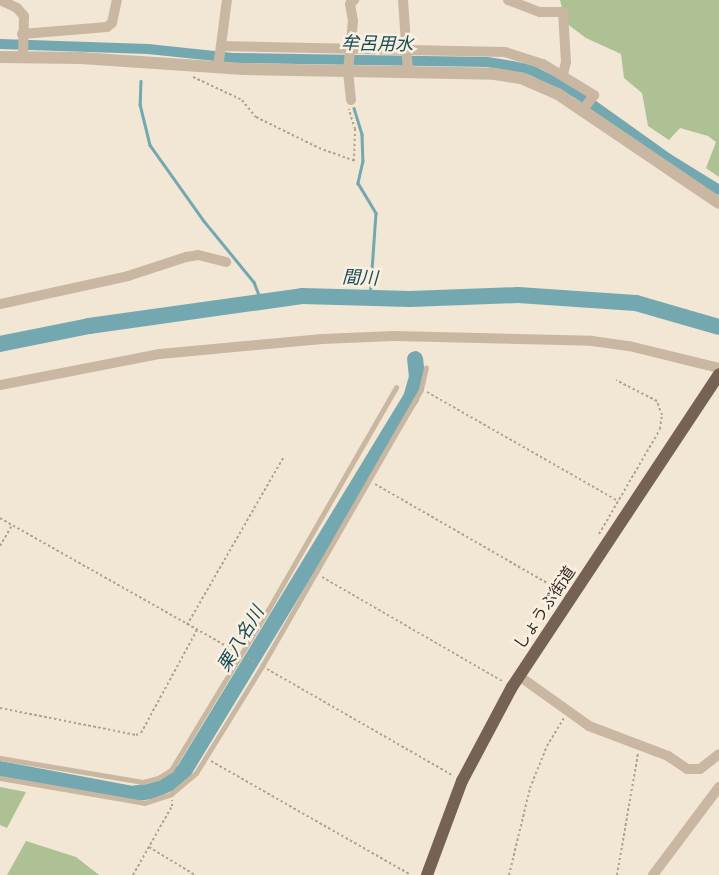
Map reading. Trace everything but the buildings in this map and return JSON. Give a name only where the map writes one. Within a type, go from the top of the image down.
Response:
[{"type":"main road","name":"しょうぶ街道","points":[[427,875],[462,781],[516,681],[568,592],[719,374]]},
{"type":"street","points":[[0,0],[22,13],[22,45]]},
{"type":"street","points":[[0,57],[22,45],[107,27],[112,23],[117,0]]},
{"type":"street","points":[[219,65],[227,0]]},
{"type":"street","points":[[352,100],[348,69],[353,21],[350,4],[354,0]]},
{"type":"street","points":[[403,0],[408,69]]},
{"type":"street","points":[[508,0],[540,12],[563,12],[566,62],[563,74]]},
{"type":"street","points":[[22,45],[187,66],[408,69],[495,74],[521,78],[586,106],[719,203]]},
{"type":"street","points":[[221,48],[407,53],[505,52],[543,64],[563,74],[594,96],[586,106]]},
{"type":"street","points":[[0,304],[128,276],[186,256],[204,256],[226,262]]},
{"type":"street","points":[[0,385],[160,354],[322,339],[394,336],[592,341],[629,346],[719,368]]},
{"type":"street","points":[[516,681],[597,730],[638,743],[694,771],[700,769],[719,754]]},
{"type":"street","points":[[653,875],[719,787]]},
{"type":"lane","points":[[0,778],[128,802],[144,803],[171,794],[196,773],[421,388],[426,368]]},
{"type":"lane","points":[[0,758],[125,781],[143,782],[158,778],[181,758],[396,387]]},
{"type":"path","points":[[187,66],[187,74],[242,100],[256,117],[320,148],[354,161],[357,148],[348,105],[352,100]]},
{"type":"path","points":[[595,540],[660,429],[662,415],[657,401],[616,380]]},
{"type":"path","points":[[421,388],[618,501]]},
{"type":"path","points":[[187,624],[283,458]]},
{"type":"path","points":[[368,480],[568,592]]},
{"type":"path","points":[[0,518],[462,781]]},
{"type":"path","points":[[0,546],[12,525]]},
{"type":"path","points":[[313,572],[516,681]]},
{"type":"path","points":[[0,708],[136,735],[141,733],[197,630]]},
{"type":"path","points":[[509,875],[539,764],[568,711]]},
{"type":"path","points":[[617,875],[638,743]]},
{"type":"path","points":[[205,757],[411,875]]},
{"type":"path","points":[[133,875],[172,806],[171,794]]},
{"type":"path","points":[[148,847],[195,875]]},
{"type":"green space","points":[[560,0],[719,0],[719,177],[706,168],[716,142],[708,136],[680,128],[669,140],[648,126],[642,93],[624,78],[621,54],[586,38],[566,23]]},
{"type":"green space","points":[[0,787],[26,792],[7,828],[0,825]]},
{"type":"green space","points":[[26,841],[76,857],[99,875],[7,875]]},
{"type":"waterway","name":"牟呂用水","points":[[0,44],[148,49],[233,58],[487,62],[512,66],[531,70],[575,92],[669,159],[719,190]]},
{"type":"waterway","points":[[141,81],[140,104],[150,145],[204,221],[254,282],[261,300]]},
{"type":"waterway","points":[[354,108],[362,135],[363,161],[358,183],[376,213],[370,298]]},
{"type":"waterway","name":"間川","points":[[0,344],[89,326],[302,296],[410,299],[518,295],[636,303],[719,327]]},
{"type":"waterway","name":"栗八名川","points":[[0,769],[132,794],[152,791],[170,783],[184,771],[411,398],[417,377],[415,359]]}]
